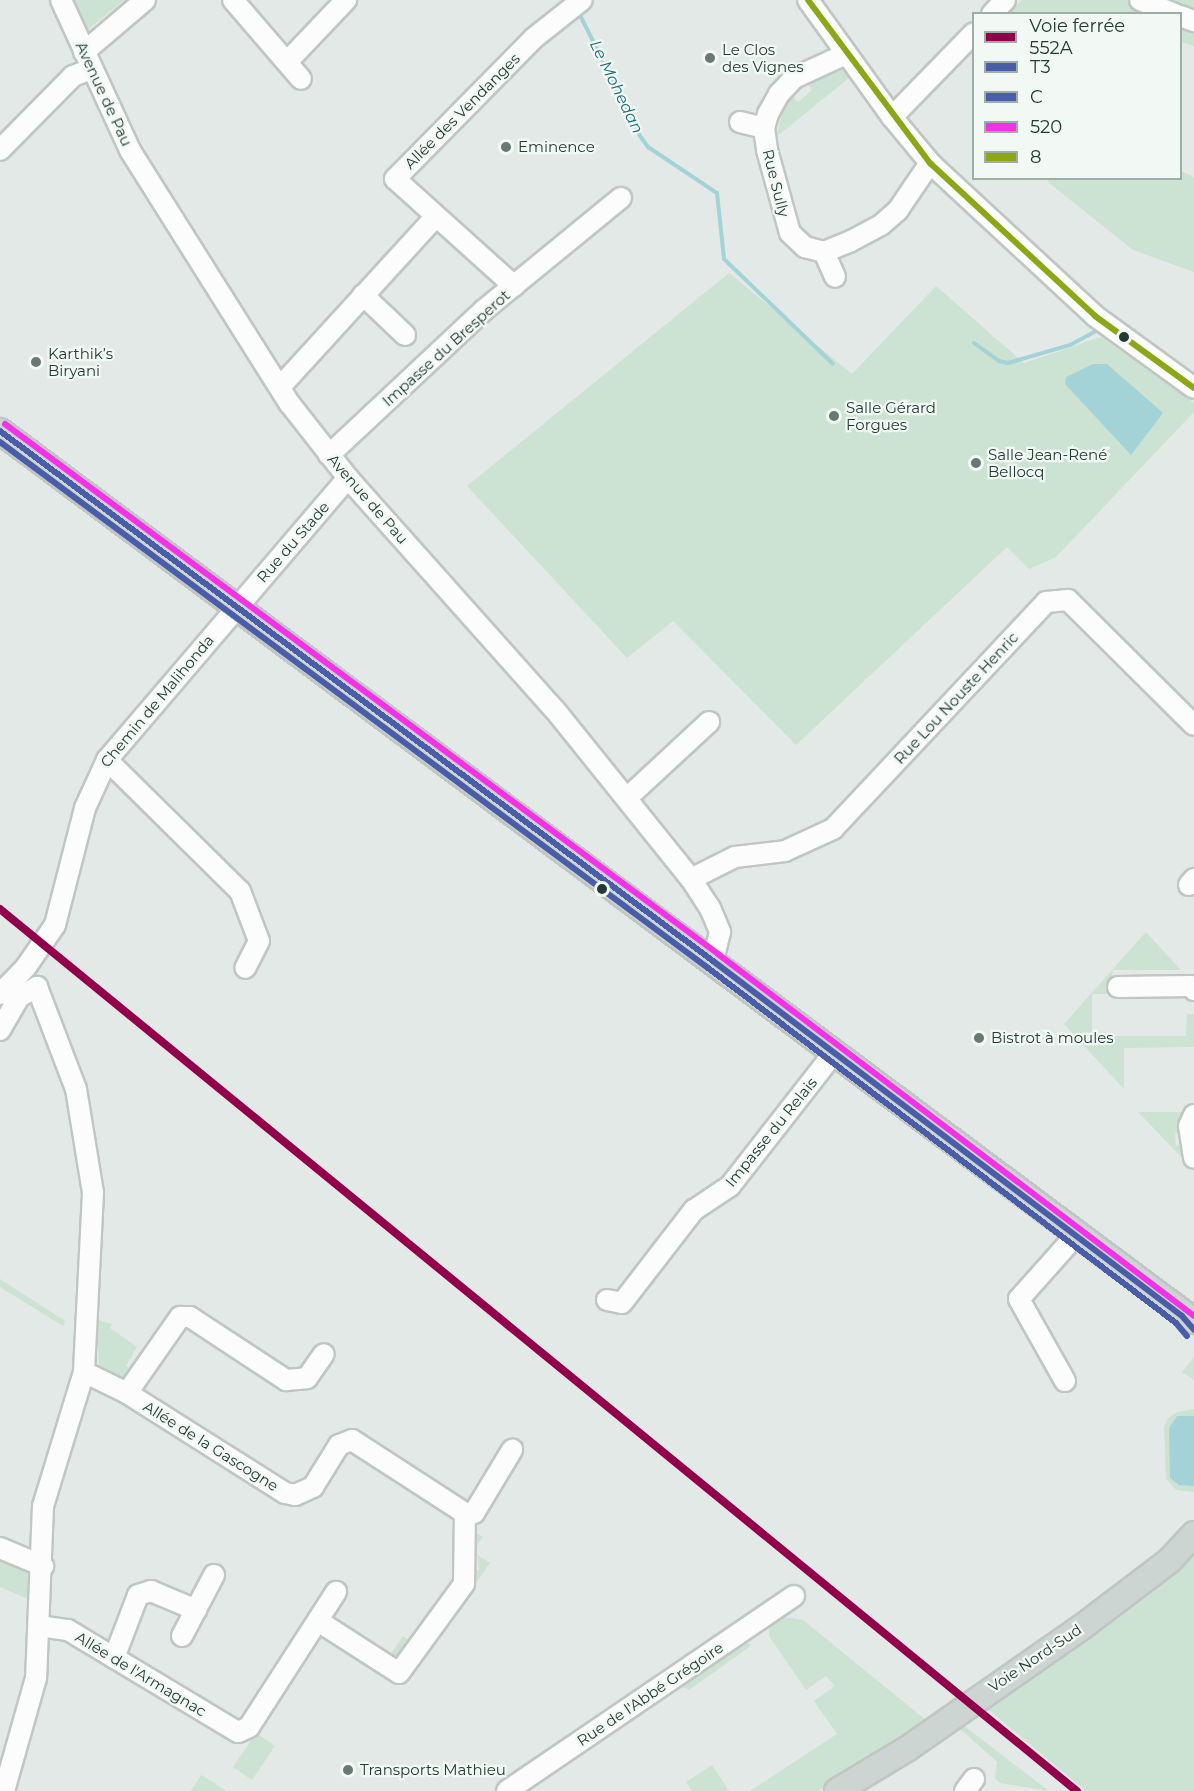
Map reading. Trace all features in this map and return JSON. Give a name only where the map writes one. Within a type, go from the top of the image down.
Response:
[{"type":"main road","points":[[0,431],[713,961],[1190,1322]]},
{"type":"main road","name":"Voie Nord-Sud","points":[[837,1791],[907,1749],[1022,1665],[1082,1627],[1169,1561],[1194,1534]]},
{"type":"street","name":"Avenue de Pau","points":[[62,0],[88,61],[155,194],[280,387],[348,478],[555,710],[691,879],[710,908],[720,932],[713,961]]},
{"type":"street","points":[[0,150],[145,0]]},
{"type":"street","points":[[233,0],[301,80]]},
{"type":"street","points":[[287,62],[346,0]]},
{"type":"street","name":"Allée des Vendanges","points":[[435,217],[395,179],[534,38],[582,0]]},
{"type":"street","points":[[808,0],[892,117],[930,163],[1095,316],[1194,388]]},
{"type":"street","points":[[994,12],[1005,0]]},
{"type":"street","points":[[1140,0],[1169,12]]},
{"type":"street","points":[[892,117],[972,35]]},
{"type":"street","name":"Rue Sully","points":[[824,252],[805,247],[790,233],[764,128],[779,94],[794,78],[846,54]]},
{"type":"street","name":"Rue Sully","points":[[740,122],[764,128]]},
{"type":"street","points":[[835,277],[824,252],[881,225],[898,210],[930,163]]},
{"type":"street","name":"Impasse du Bresperot","points":[[329,455],[514,286],[621,198]]},
{"type":"street","points":[[280,387],[435,217],[514,286]]},
{"type":"street","points":[[363,296],[405,335]]},
{"type":"street","name":"Rue du Stade","points":[[237,606],[348,478]]},
{"type":"street","name":"Rue Lou Nouste Henric","points":[[691,879],[735,857],[786,851],[833,829],[1047,602],[1068,600],[1194,725]]},
{"type":"street","name":"Chemin de Malihonda","points":[[0,994],[26,967],[55,925],[84,808],[107,760],[237,606]]},
{"type":"street","points":[[627,798],[709,722]]},
{"type":"street","points":[[107,760],[240,891],[259,941],[245,968]]},
{"type":"street","points":[[1118,987],[1191,986],[1194,990]]},
{"type":"street","points":[[0,1030],[19,997],[37,987],[76,1089],[93,1193],[84,1372],[43,1506],[43,1566],[36,1678],[4,1791]]},
{"type":"street","name":"Impasse du Relais","points":[[607,1300],[622,1303],[694,1210],[730,1186],[833,1054]]},
{"type":"street","points":[[1194,1115],[1189,1126],[1194,1158]]},
{"type":"street","points":[[1065,1381],[1019,1299],[1076,1235]]},
{"type":"street","points":[[127,1393],[180,1317],[190,1317],[286,1380],[307,1378],[324,1354]]},
{"type":"street","name":"Allée de la Gascogne","points":[[84,1372],[127,1393],[285,1493],[304,1493],[313,1487],[339,1445],[352,1440],[465,1513]]},
{"type":"street","points":[[336,1592],[318,1621],[399,1673],[465,1584],[465,1513],[474,1513],[481,1506],[512,1450]]},
{"type":"street","points":[[0,1548],[43,1566]]},
{"type":"street","points":[[182,1636],[214,1575]]},
{"type":"street","points":[[114,1658],[138,1595],[151,1591],[196,1610]]},
{"type":"street","name":"Rue de l'Abbé Grégoire","points":[[507,1791],[794,1596]]},
{"type":"street","name":"Allée de l'Armagnac","points":[[39,1626],[68,1630],[238,1732],[249,1727],[318,1621]]},
{"type":"green space","points":[[72,0],[124,0],[86,31]]},
{"type":"green space","points":[[1022,0],[1194,0],[1194,46],[1182,42],[1182,12],[1010,12]]},
{"type":"green space","points":[[844,69],[849,78],[776,137],[784,107],[792,96],[798,102],[812,90],[806,82],[819,75]]},
{"type":"green space","points":[[1182,171],[1194,177],[1194,272],[1133,250],[1048,182],[1048,180],[1182,180]]},
{"type":"green space","points":[[729,273],[852,374],[936,286],[1024,363],[1101,337],[1194,403],[1194,412],[1056,557],[1029,569],[1007,547],[796,745],[673,621],[627,658],[467,486]]},
{"type":"green space","points":[[1146,932],[1181,970],[1113,970],[1110,994],[1092,994],[1092,1036],[1186,1036],[1187,1014],[1194,1014],[1194,1047],[1124,1048],[1124,1089],[1064,1024]]},
{"type":"green space","points":[[1138,1112],[1190,1112],[1182,1132],[1175,1133],[1176,1146],[1184,1146],[1185,1161]]},
{"type":"green space","points":[[0,1279],[65,1321],[63,1326],[0,1287]]},
{"type":"green space","points":[[97,1320],[112,1324],[110,1328],[137,1347],[126,1366],[132,1371],[123,1382],[99,1370]]},
{"type":"green space","points":[[1194,1357],[1194,1380],[1182,1372]]},
{"type":"green space","points":[[1194,1409],[1194,1492],[1176,1490],[1166,1479],[1164,1427],[1168,1418],[1177,1412]]},
{"type":"green space","points":[[476,1533],[483,1537],[473,1552],[490,1563],[476,1583],[470,1579],[470,1570],[479,1570],[478,1556],[471,1556],[471,1541]]},
{"type":"green space","points":[[1194,1551],[1194,1791],[1086,1791],[983,1705],[1100,1628]]},
{"type":"green space","points":[[0,1555],[31,1574],[33,1601],[0,1587]]},
{"type":"green space","points":[[783,1617],[803,1620],[927,1721],[818,1791],[750,1791],[837,1734],[814,1701],[835,1686],[826,1676],[806,1690],[769,1636],[770,1624]]},
{"type":"green space","points":[[403,1636],[414,1644],[400,1655],[388,1658]]},
{"type":"green space","points":[[742,1641],[752,1645],[689,1690],[681,1686]]},
{"type":"green space","points":[[963,1725],[1049,1791],[1000,1783],[995,1778],[997,1762],[959,1728]]},
{"type":"green space","points":[[256,1733],[275,1746],[252,1780],[233,1767]]},
{"type":"green space","points":[[712,1765],[729,1791],[692,1791],[686,1782]]},
{"type":"green space","points":[[201,1775],[216,1784],[226,1791],[191,1791]]},
{"type":"water","points":[[1093,364],[1107,364],[1163,413],[1131,455],[1065,384],[1066,377]]},
{"type":"water","points":[[1177,1416],[1194,1416],[1194,1486],[1179,1485],[1170,1478],[1169,1428]]},
{"type":"waterway","name":"Le Mohedan","points":[[580,15],[640,136],[648,147],[717,193],[724,259],[833,364]]},
{"type":"waterway","name":"Le Mohedan","points":[[974,343],[999,361],[1008,363],[1070,345],[1094,332]]},
{"type":"rail line","name":"552A","points":[[0,909],[1077,1791]]},
{"type":"transit line","name":"8","points":[[808,0],[930,163],[1095,316],[1194,388]]},
{"type":"transit line","name":"520","points":[[5,424],[718,954],[1194,1316]]},
{"type":"transit line","name":"T3","points":[[0,431],[713,961],[1182,1316],[1194,1330]]},
{"type":"transit line","name":"C","points":[[0,442],[708,968],[1176,1323],[1187,1336]]},
{"type":"place","name":"Le Clos des Vignes","points":[[710,58]]},
{"type":"place","name":"Eminence","points":[[506,147]]},
{"type":"place","name":"Karthik’s Biryani","points":[[36,362]]},
{"type":"place","name":"Salle Gérard Forgues","points":[[834,416]]},
{"type":"place","name":"Salle Jean-René Bellocq","points":[[976,463]]},
{"type":"place","name":"Bistrot à moules","points":[[979,1038]]},
{"type":"place","name":"Transports Mathieu","points":[[348,1770]]}]
